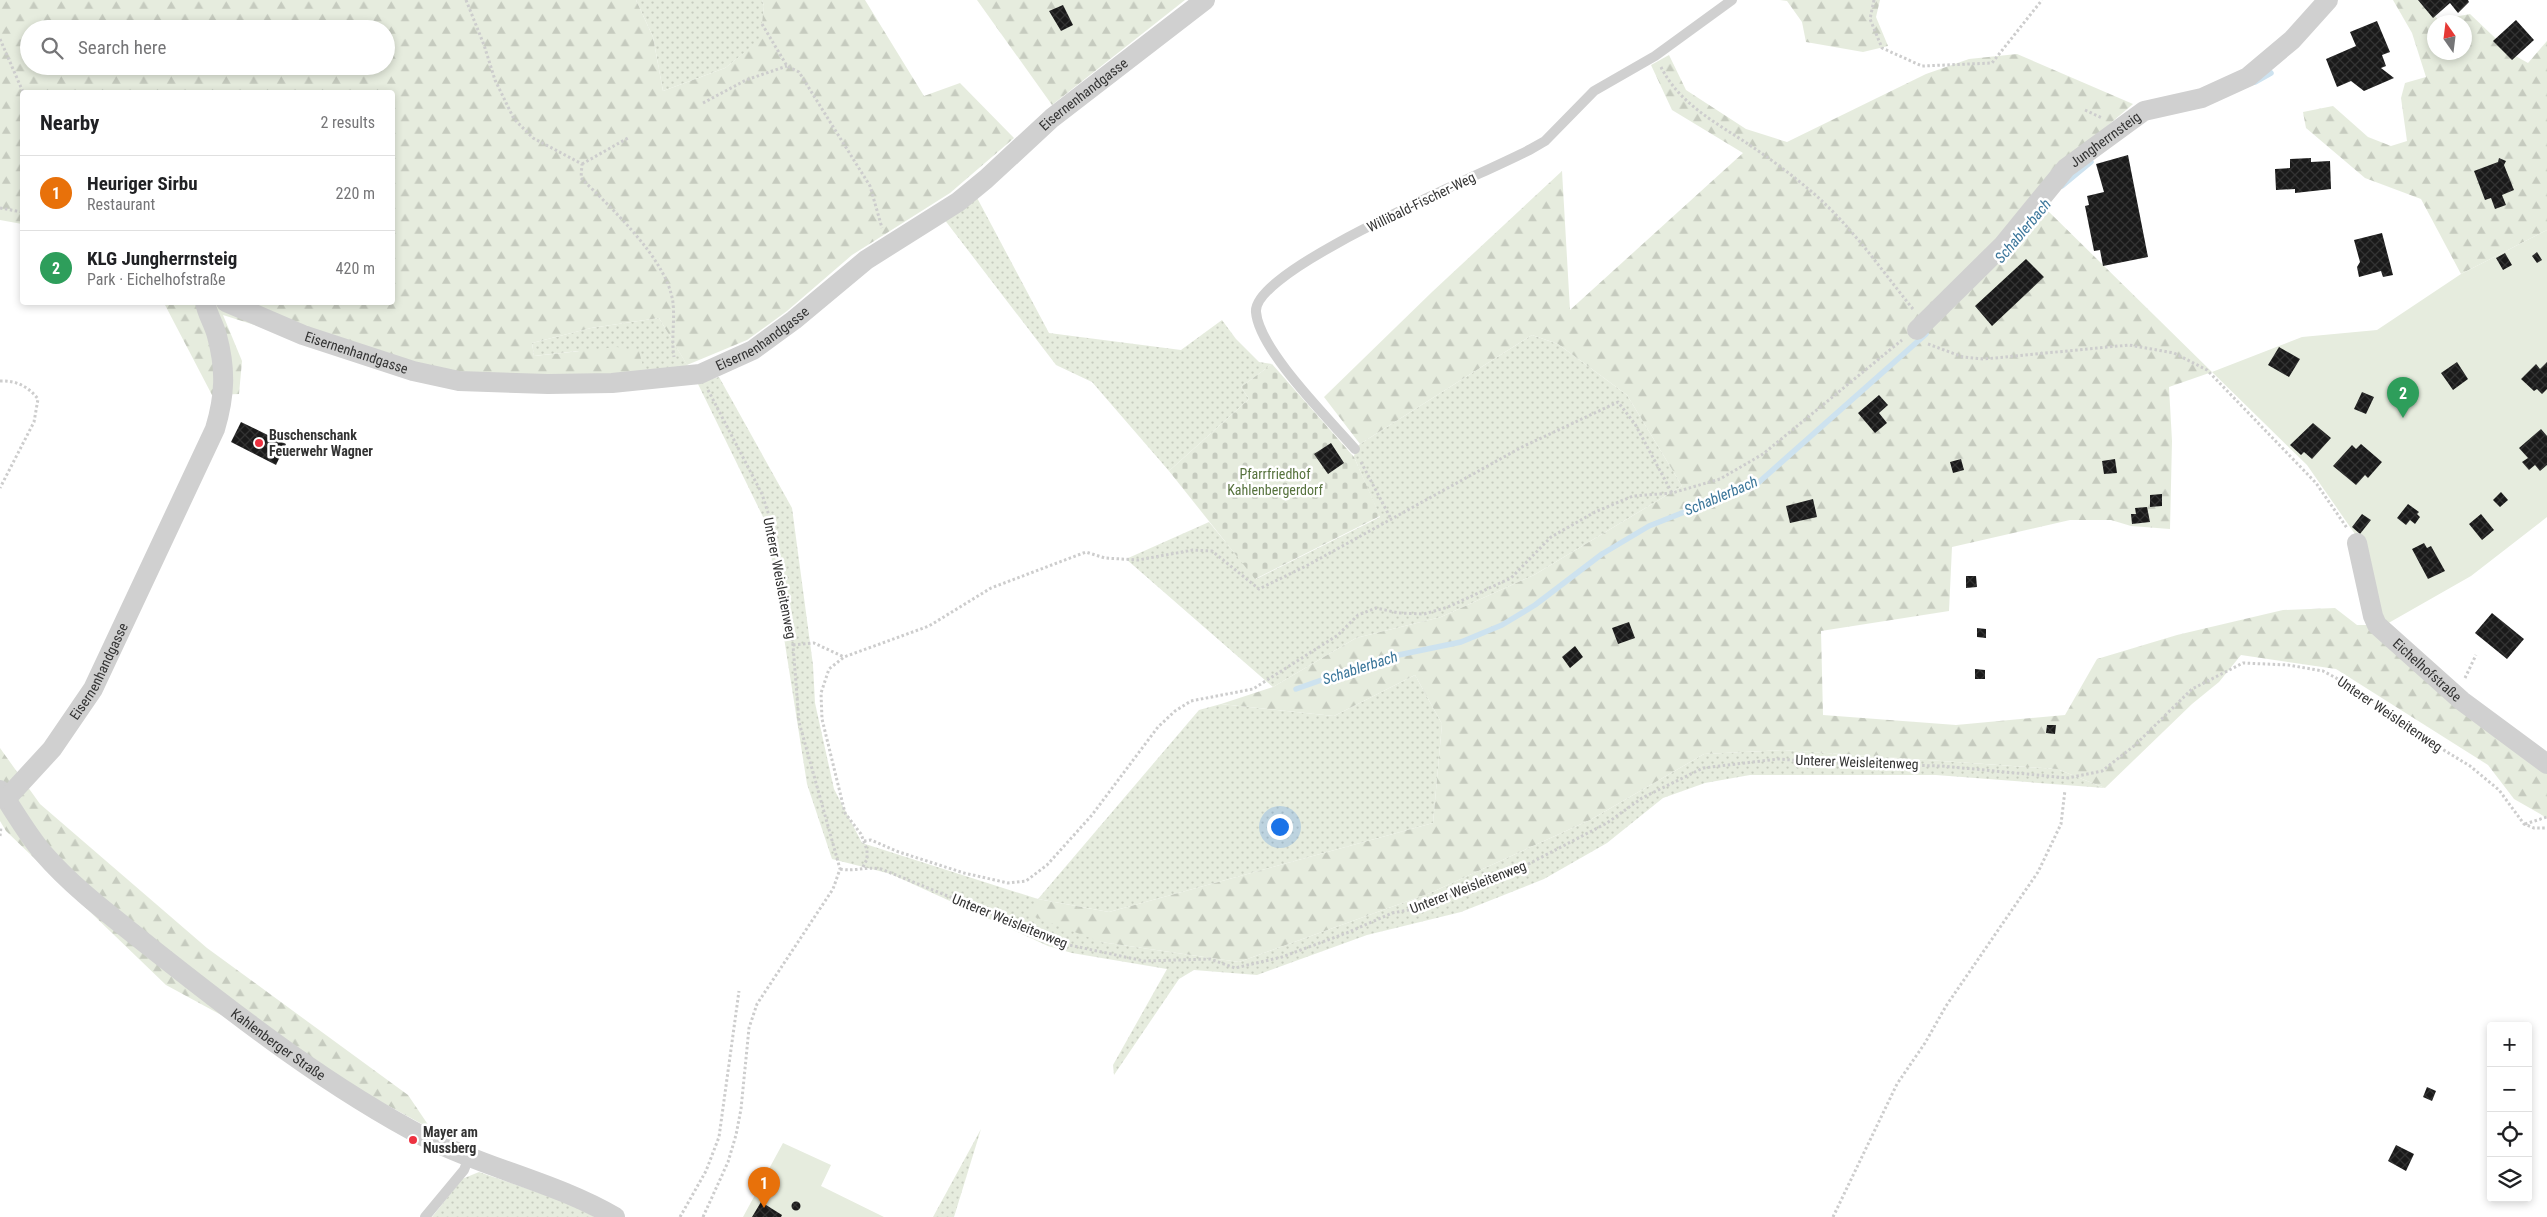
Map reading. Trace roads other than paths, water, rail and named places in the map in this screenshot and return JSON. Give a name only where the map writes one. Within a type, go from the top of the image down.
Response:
[{"type":"street","name":"Eisernenhandgasse","points":[[233,305],[303,335],[413,371],[460,381],[548,384],[612,383],[677,378],[700,374],[761,345],[794,320],[850,272],[887,246],[958,202],[986,179],[1052,118],[1205,0]]},
{"type":"street","name":"Jungherrnsteig","points":[[1917,330],[2003,245],[2066,168],[2144,111],[2202,98],[2248,77],[2292,40],[2328,0]]},
{"type":"street","name":"Eisernenhandgasse","points":[[3,795],[52,749],[94,689],[215,429],[222,404],[225,372],[217,334],[206,305]]},
{"type":"street","name":"Eichelhofstraße","points":[[2357,543],[2373,616],[2378,625],[2462,701],[2547,764]]},
{"type":"street","name":"Kahlenberger Straße","points":[[3,795],[43,853],[74,884],[218,1002],[280,1046],[386,1116],[469,1157],[567,1195],[614,1217]]},
{"type":"lane","name":"Willibald-Fischer-Weg","points":[[1355,449],[1276,357],[1257,322],[1255,309],[1260,297],[1273,284],[1292,270],[1328,249],[1430,196],[1531,149],[1544,140],[1594,91],[1655,56],[1732,0]]},
{"type":"lane","points":[[425,1217],[464,1170],[469,1157]]},
{"type":"waterway","name":"Schablerbach","points":[[2255,82],[2271,73]]},
{"type":"waterway","name":"Schablerbach","points":[[2062,186],[2091,162]]},
{"type":"waterway","name":"Schablerbach","points":[[1296,689],[1384,658],[1461,642],[1502,625],[1535,605],[1602,554],[1649,526],[1758,483],[1926,334]]},
{"type":"place","name":"KLG Jungherrnsteig","points":[[2403,418]]},
{"type":"place","name":"Buschenschank Feuerwehr Wagner","points":[[259,443]]},
{"type":"place","name":"Mayer am Nussberg","points":[[413,1140]]},
{"type":"place","name":"Heuriger Sirbu","points":[[764,1208]]},
{"type":"park label","name":"Pfarrfriedhof Kahlenbergerdorf","points":[[1275,482]]}]
